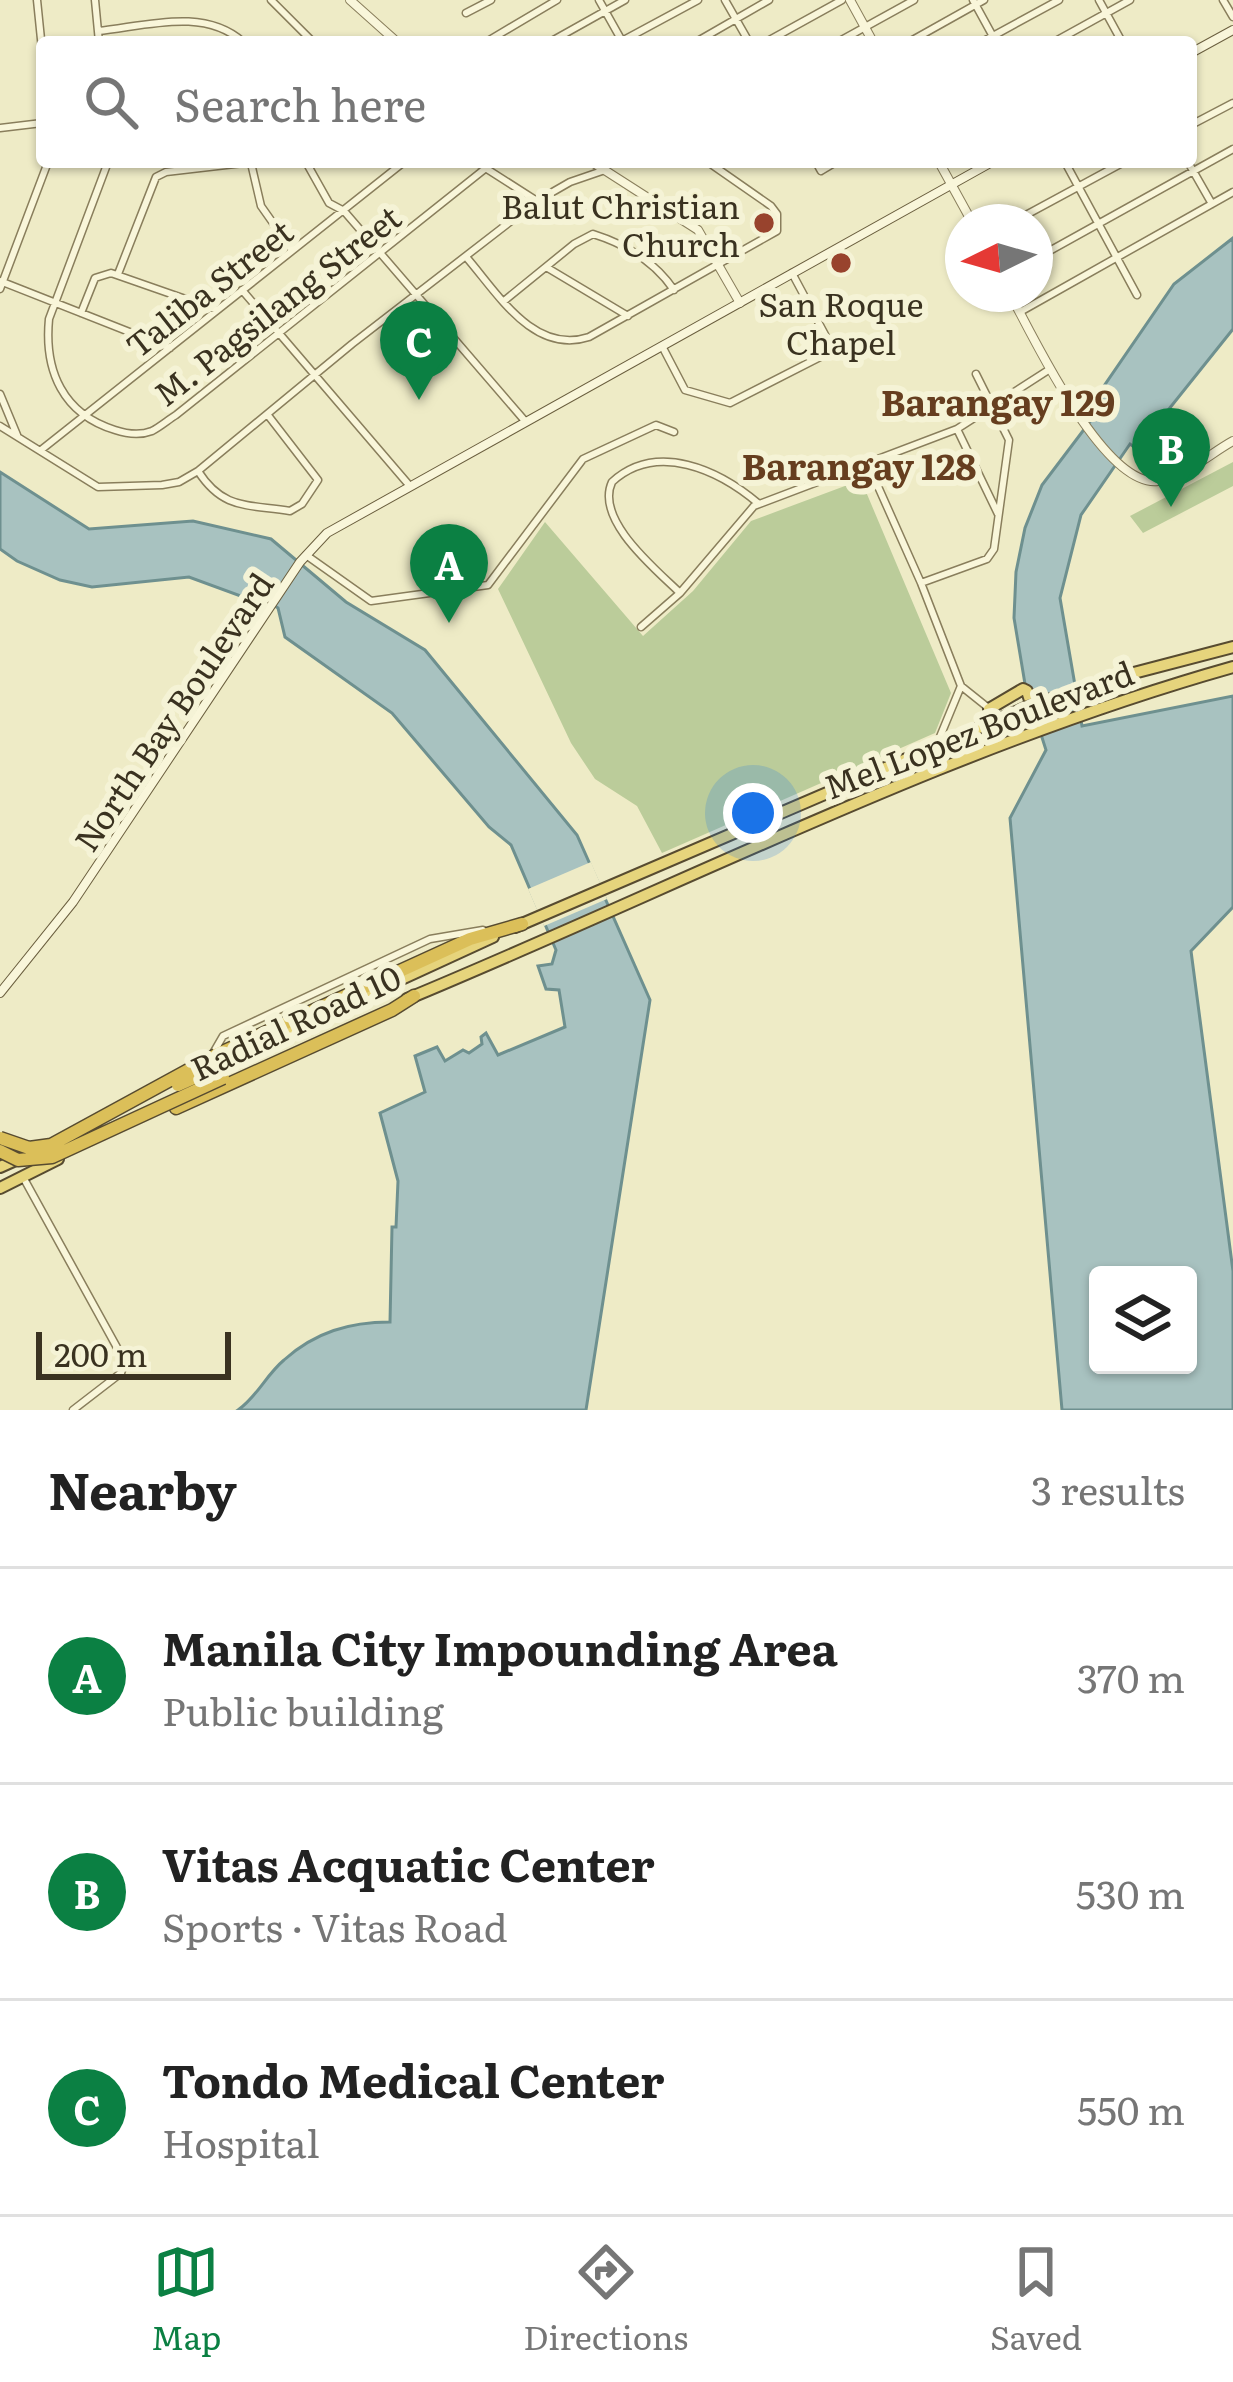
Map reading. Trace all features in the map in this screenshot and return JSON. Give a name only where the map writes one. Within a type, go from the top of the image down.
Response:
[{"type":"highway","name":"Mel Lopez Boulevard","points":[[604,889],[1025,708],[1103,681],[1233,647]]},
{"type":"highway","name":"Mel Lopez Boulevard","points":[[615,909],[989,748],[1157,688],[1233,667]]},
{"type":"highway","points":[[989,709],[1023,689],[1034,715],[999,733],[989,748]]},
{"type":"highway","name":"Radial Road 10","points":[[0,1167],[604,889]]},
{"type":"highway","name":"Radial Road 10","points":[[0,1188],[208,1089],[615,909]]},
{"type":"highway","points":[[2,1145],[44,1147],[216,1055],[470,939],[523,924]]},
{"type":"highway","points":[[2,1145],[13,1159],[39,1160],[176,1108],[414,996]]},
{"type":"highway","points":[[201,1071],[208,1089]]},
{"type":"highway","points":[[111,1114],[221,1072],[117,1129]]},
{"type":"highway","points":[[2,1145],[43,1151]]},
{"type":"main road","points":[[350,0],[390,36]]},
{"type":"main road","points":[[846,0],[870,36]]},
{"type":"main road","points":[[1197,50],[1233,30]]},
{"type":"main road","points":[[602,168],[698,230],[740,303]]},
{"type":"main road","points":[[942,168],[962,204]]},
{"type":"main road","name":"North Bay Boulevard","points":[[0,993],[74,902],[272,604],[327,532],[981,168]]},
{"type":"main road","points":[[1020,312],[1050,369],[1122,470],[1158,481],[1233,441]]},
{"type":"street","points":[[38,0],[41,36]]},
{"type":"street","points":[[94,0],[98,36]]},
{"type":"street","points":[[271,0],[307,36]]},
{"type":"street","points":[[466,14],[491,0]]},
{"type":"street","points":[[497,36],[557,0]]},
{"type":"street","points":[[599,0],[619,36]]},
{"type":"street","points":[[561,36],[625,0]]},
{"type":"street","points":[[631,36],[698,0]]},
{"type":"street","points":[[725,0],[745,36]]},
{"type":"street","points":[[706,36],[769,0]]},
{"type":"street","points":[[777,36],[846,0]]},
{"type":"street","points":[[849,36],[914,0]]},
{"type":"street","points":[[1000,36],[1059,0]]},
{"type":"street","points":[[1099,0],[1118,36]]},
{"type":"street","points":[[1065,36],[1130,0]]},
{"type":"street","points":[[1223,0],[1233,16]]},
{"type":"street","points":[[919,36],[978,2],[994,36]]},
{"type":"street","points":[[98,31],[208,22],[236,36]]},
{"type":"street","points":[[1197,122],[1233,103]]},
{"type":"street","points":[[0,128],[36,124]]},
{"type":"street","points":[[1053,249],[1233,149]]},
{"type":"street","points":[[46,168],[1,284],[170,348]]},
{"type":"street","points":[[83,417],[62,393],[49,359],[50,319],[106,168]]},
{"type":"street","points":[[118,274],[156,177],[200,168]]},
{"type":"street","points":[[253,168],[261,206],[292,250]]},
{"type":"street","points":[[309,168],[329,203],[344,211],[420,295],[525,421]]},
{"type":"street","name":"Taliba Street","points":[[41,450],[397,168]]},
{"type":"street","points":[[486,168],[537,201]]},
{"type":"street","name":"M. Pagsilang Street","points":[[83,417],[130,434],[152,430],[486,168]]},
{"type":"street","points":[[466,258],[533,330],[556,340],[590,338],[772,237],[779,223],[771,206],[717,168]]},
{"type":"street","points":[[1068,168],[1137,295]]},
{"type":"street","points":[[1046,204],[1113,168]]},
{"type":"street","points":[[1191,168],[1212,204]]},
{"type":"street","points":[[0,426],[98,487],[179,482],[537,201],[569,182],[606,170]]},
{"type":"street","points":[[1053,294],[1233,193]]},
{"type":"street","points":[[504,301],[593,234],[640,256],[675,290]]},
{"type":"street","points":[[546,267],[628,316]]},
{"type":"street","points":[[81,313],[95,278],[104,273],[217,310]]},
{"type":"street","points":[[662,346],[685,390],[730,403],[826,354],[830,344],[792,273]]},
{"type":"street","points":[[242,290],[409,485]]},
{"type":"street","points":[[641,627],[680,592],[746,514],[760,504],[957,429],[1050,369]]},
{"type":"street","points":[[921,583],[987,559],[994,549],[1009,440],[976,374]]},
{"type":"street","points":[[1,399],[18,436]]},
{"type":"street","points":[[198,471],[213,494],[224,500],[290,511],[297,508],[319,480],[267,414]]},
{"type":"street","points":[[303,559],[370,601],[488,585],[583,459],[656,425],[674,432]]},
{"type":"street","points":[[957,429],[1000,518]]},
{"type":"street","points":[[680,592],[613,520],[607,504],[612,482],[648,460],[668,460],[722,477],[760,504]]},
{"type":"street","points":[[868,464],[961,686],[1005,716]]},
{"type":"street","points":[[936,747],[961,686]]},
{"type":"street","points":[[201,1071],[223,1036],[430,939],[523,924]]},
{"type":"street","points":[[22,1176],[125,1362],[121,1373],[73,1410]]},
{"type":"green space","points":[[1233,462],[1233,486],[1143,533],[1130,516]]},
{"type":"green space","points":[[861,480],[951,693],[935,733],[662,853],[637,806],[595,779],[571,743],[498,589],[545,522],[643,636],[693,591],[751,521]]},
{"type":"water","points":[[1233,238],[1233,329],[1137,449],[1130,444],[1081,515],[1060,598],[1082,726],[1233,696],[1233,907],[1191,951],[1233,1271],[1233,1410],[1062,1410],[1010,818],[1046,750],[1025,684],[1014,618],[1025,528],[1042,485],[1095,415],[1104,386],[1174,284]]},
{"type":"water","points":[[0,472],[89,529],[193,521],[271,539],[346,602],[425,650],[577,835],[650,1000],[586,1410],[238,1410],[278,1366],[308,1342],[347,1327],[390,1322],[398,1181],[380,1113],[425,1092],[415,1056],[437,1047],[445,1061],[463,1050],[469,1053],[482,1044],[486,1033],[498,1055],[565,1027],[559,990],[546,989],[538,966],[552,964],[556,950],[511,845],[489,827],[392,713],[285,637],[278,608],[189,577],[92,587],[60,580],[17,561],[0,549]]},
{"type":"pier","points":[[591,862],[607,899],[544,926],[528,889]]},
{"type":"place","name":"Balut Christian Church","points":[[764,223]]},
{"type":"place","name":"San Roque Chapel","points":[[841,263]]},
{"type":"place","name":"Tondo Medical Center","points":[[419,400]]},
{"type":"place","name":"Vitas Acquatic Center","points":[[1171,507]]},
{"type":"place","name":"Manila City Impounding Area","points":[[449,623]]},
{"type":"district","name":"Barangay 129","points":[[998,400]]},
{"type":"district","name":"Barangay 128","points":[[859,464]]}]
